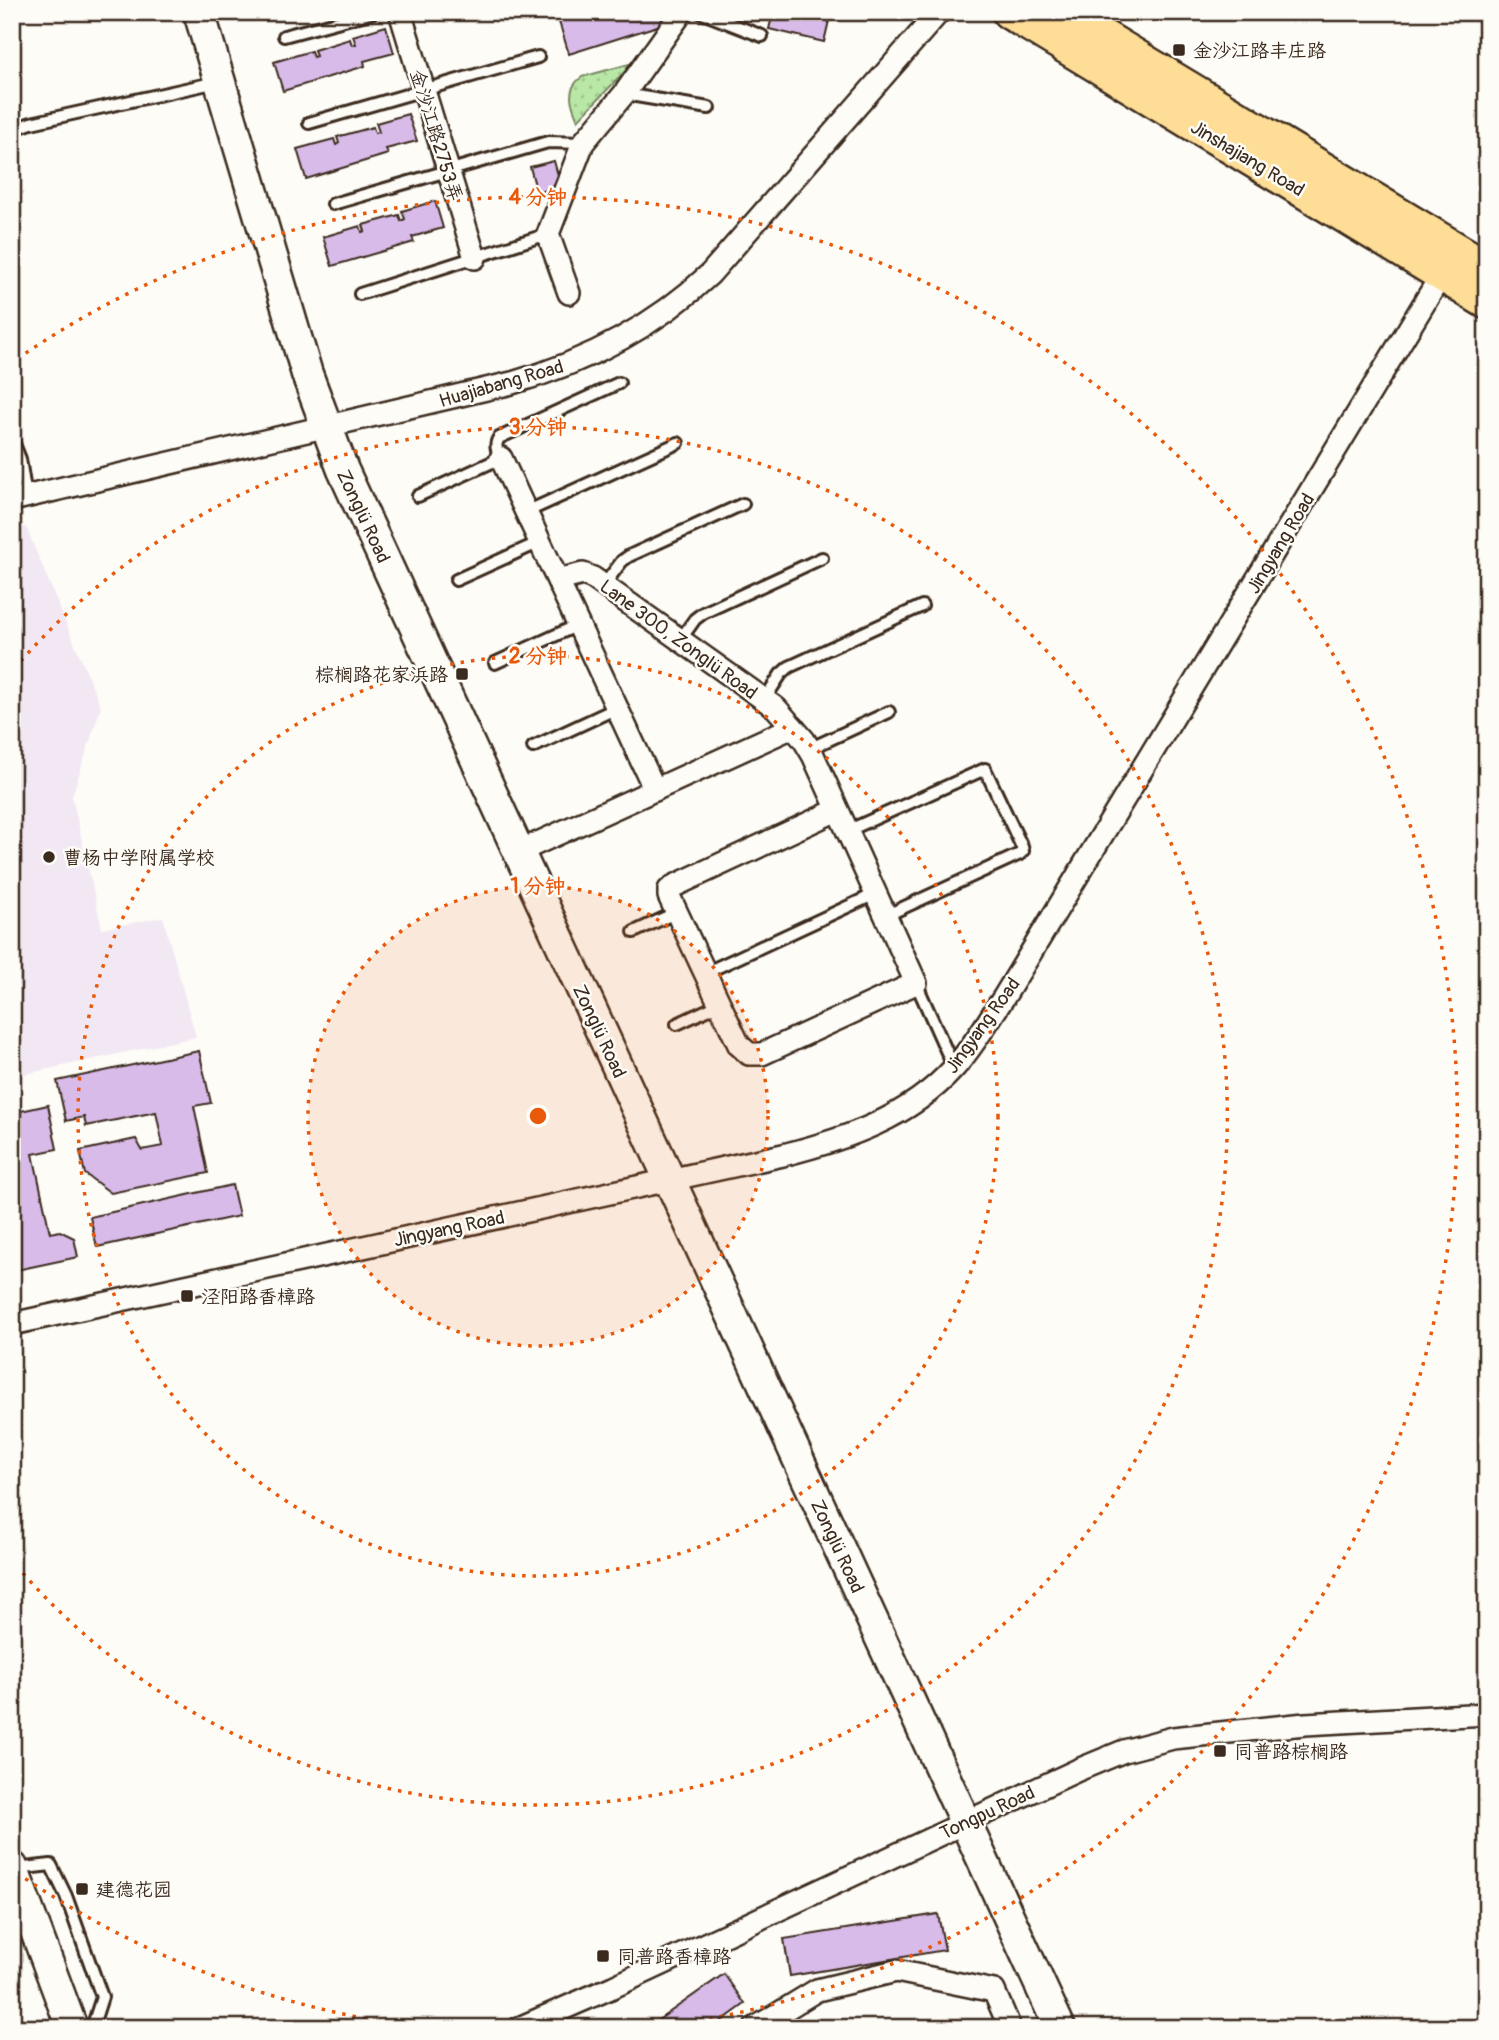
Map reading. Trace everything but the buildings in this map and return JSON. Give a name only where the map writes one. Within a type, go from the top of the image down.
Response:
[{"type":"main road","name":"Jinshajiang Road","points":[[1009,12],[1449,263],[1487,268]]},
{"type":"main road","name":"Jinshajiang Road","points":[[1062,12],[1449,263],[1487,302]]},
{"type":"street","name":"Zonglü Road","points":[[199,12],[307,374],[349,484],[668,1180],[967,1822],[1056,2026]]},
{"type":"street","name":"金沙江路2753弄","points":[[400,12],[475,258]]},
{"type":"street","points":[[569,293],[548,234],[583,143],[624,94],[682,12]]},
{"type":"street","name":"Huajiabang Road","points":[[19,499],[542,374],[596,352],[650,322],[693,289],[939,12]]},
{"type":"street","name":"Jingyang Road","points":[[12,1324],[832,1143],[907,1108],[954,1068],[1004,997],[1449,263]]},
{"type":"street","points":[[501,458],[655,790]]},
{"type":"street","name":"Lane 300, Zonglü Road","points":[[558,580],[583,574],[604,585],[776,708],[793,726],[809,749],[916,983]]},
{"type":"street","points":[[518,852],[793,726]]},
{"type":"street","points":[[837,810],[674,886],[669,890],[669,896],[739,1045],[748,1054],[762,1054],[916,983]]},
{"type":"street","name":"Tongpu Road","points":[[519,2028],[1124,1751],[1173,1738],[1305,1724],[1487,1714]]},
{"type":"street","points":[[13,1868],[72,2028]]},
{"type":"street","points":[[755,2028],[817,1990],[896,1971],[994,1991],[1010,2028]]},
{"type":"lane","points":[[284,36],[374,12]]},
{"type":"lane","points":[[700,12],[762,36]]},
{"type":"lane","points":[[309,123],[538,57]]},
{"type":"lane","points":[[12,130],[31,122],[220,81]]},
{"type":"lane","points":[[624,94],[709,108]]},
{"type":"lane","points":[[333,204],[548,142],[583,143]]},
{"type":"lane","points":[[360,294],[548,234]]},
{"type":"lane","points":[[418,496],[501,458],[496,448],[499,438],[619,383]]},
{"type":"lane","points":[[12,439],[20,459],[19,499]]},
{"type":"lane","points":[[526,512],[678,443]]},
{"type":"lane","points":[[604,585],[629,556],[743,504]]},
{"type":"lane","points":[[456,580],[540,542]]},
{"type":"lane","points":[[680,640],[695,619],[704,613],[822,558]]},
{"type":"lane","points":[[764,700],[781,674],[789,667],[922,606]]},
{"type":"lane","points":[[495,663],[578,625]]},
{"type":"lane","points":[[533,747],[617,708]]},
{"type":"lane","points":[[809,749],[889,712]]},
{"type":"lane","points":[[847,831],[985,769],[1017,834],[1023,851],[1020,854],[885,916]]},
{"type":"lane","points":[[705,972],[876,894]]},
{"type":"lane","points":[[634,932],[677,912]]},
{"type":"lane","points":[[916,983],[954,1068]]},
{"type":"lane","points":[[677,1024],[720,1004]]},
{"type":"lane","points":[[13,1868],[51,1865],[66,1896],[102,1997],[92,2028]]},
{"type":"shaded area","name":"曹杨中学附属学校","points":[[26,527],[101,707],[72,796],[102,929],[163,917],[196,1037],[12,1077],[12,530]]},
{"type":"green space","points":[[633,63],[578,120],[571,97],[577,82],[582,77]]},
{"type":"place","name":"金沙江路丰庄路","points":[[1179,50]]},
{"type":"place","name":"棕榈路花家浜路","points":[[462,674]]},
{"type":"place","name":"曹杨中学附属学校","points":[[49,857]]},
{"type":"place","name":"泾阳路香樟路","points":[[187,1296]]},
{"type":"place","name":"同普路棕榈路","points":[[1220,1751]]},
{"type":"place","name":"建德花园","points":[[82,1889]]},
{"type":"place","name":"同普路香樟路","points":[[603,1956]]}]
